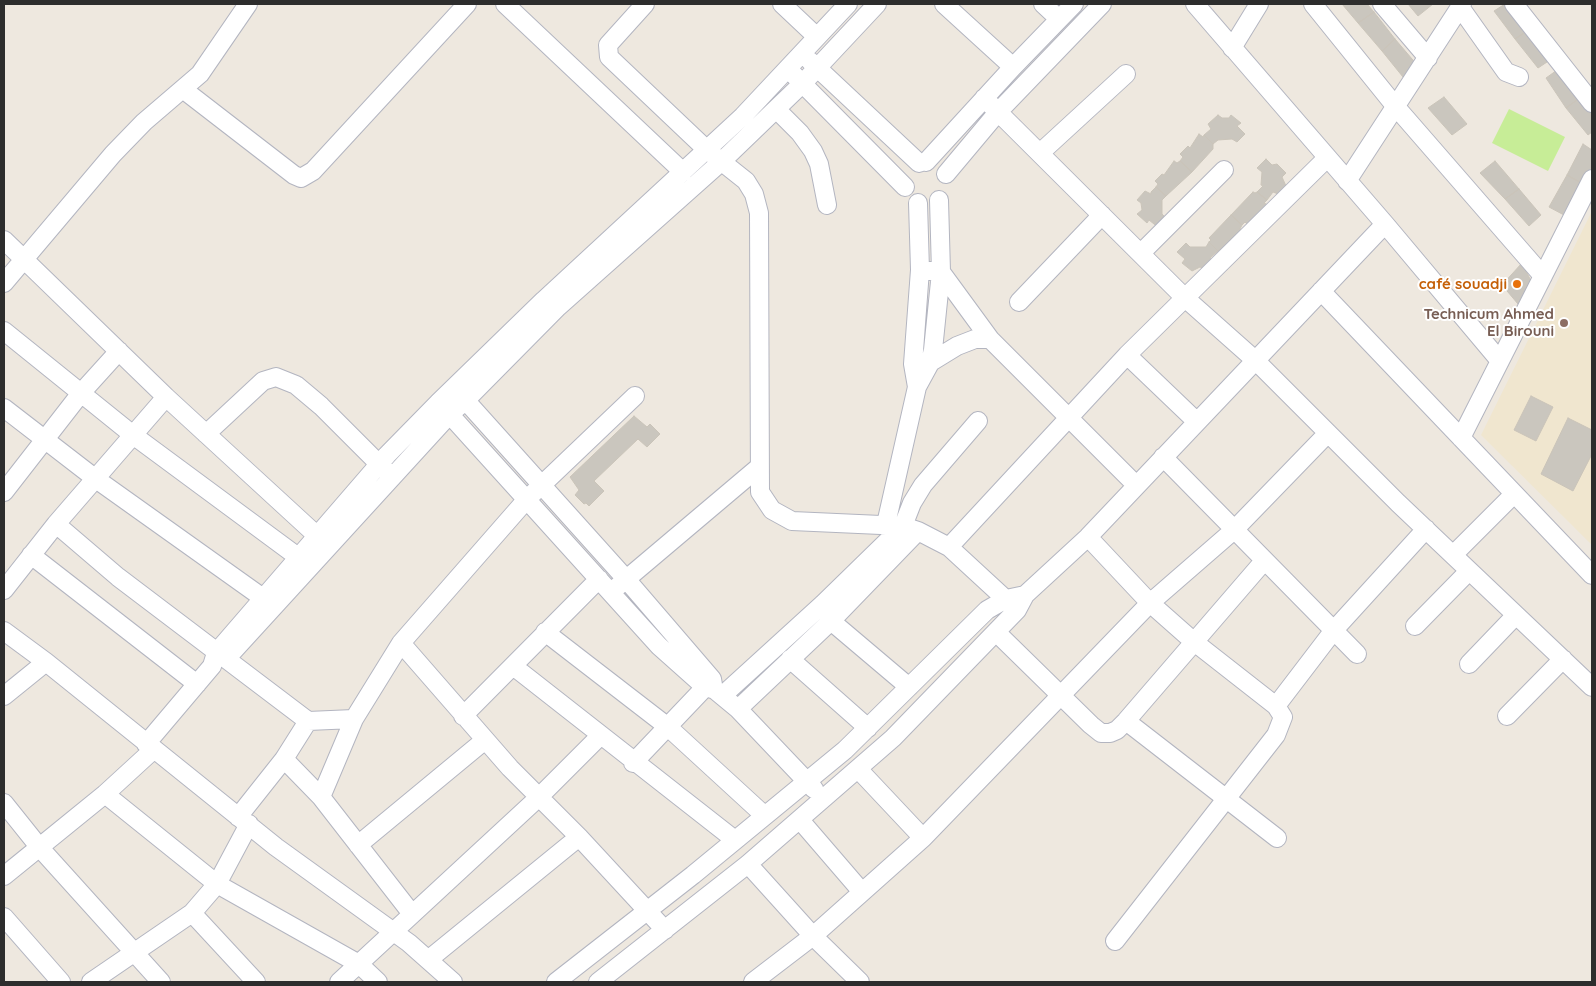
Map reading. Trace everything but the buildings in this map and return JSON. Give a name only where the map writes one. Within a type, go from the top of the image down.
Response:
[{"type":"street","points":[[4,283],[113,154],[144,122],[184,90],[200,74],[248,4]]},
{"type":"street","points":[[184,90],[294,176],[301,178],[312,171],[467,4]]},
{"type":"street","points":[[505,4],[683,172]]},
{"type":"street","points":[[645,4],[611,41],[607,53],[707,150],[746,181],[754,194],[759,213],[760,492],[772,510],[792,521],[902,527],[950,547],[1016,601]]},
{"type":"street","points":[[460,394],[550,293],[744,116],[848,4]]},
{"type":"street","points":[[4,876],[105,794],[150,747],[197,684],[323,541],[379,465],[722,161],[803,82],[877,4]]},
{"type":"street","points":[[944,4],[1012,66]]},
{"type":"street","points":[[1044,4],[1059,19]]},
{"type":"street","points":[[905,186],[908,172],[922,162],[1012,66],[1074,4]]},
{"type":"street","points":[[946,174],[998,112],[1102,4]]},
{"type":"street","points":[[1195,4],[1385,224],[1500,361]]},
{"type":"street","points":[[1232,48],[1259,4]]},
{"type":"street","points":[[1313,4],[1396,107],[1543,276]]},
{"type":"street","points":[[1382,4],[1428,58]]},
{"type":"street","points":[[1514,4],[1592,103]]},
{"type":"street","points":[[789,6],[817,37]]},
{"type":"street","points":[[1347,181],[1461,6],[1506,72],[1518,78]]},
{"type":"street","points":[[787,68],[905,186],[912,199],[918,203],[933,204],[939,200],[947,188],[946,174],[938,165],[922,162],[802,53]]},
{"type":"street","points":[[1040,153],[1126,74]]},
{"type":"street","points":[[984,98],[1184,296],[1255,360],[1426,529],[1592,687]]},
{"type":"street","points":[[776,109],[813,151],[819,164],[827,205]]},
{"type":"street","points":[[950,547],[1067,417],[1127,354],[1184,296],[1327,158]]},
{"type":"street","points":[[1141,253],[1224,170]]},
{"type":"street","points":[[1461,438],[1592,179]]},
{"type":"street","points":[[921,364],[933,350],[941,272],[939,200]]},
{"type":"street","points":[[634,763],[668,727],[714,688],[823,604],[902,527],[921,364],[918,203]]},
{"type":"street","points":[[1019,302],[1102,215]]},
{"type":"street","points":[[598,982],[748,864],[859,770],[929,702],[996,632],[1016,601],[1088,537],[1136,484],[1385,224]]},
{"type":"street","points":[[4,240],[25,258],[166,397],[323,541]]},
{"type":"street","points":[[920,270],[941,272],[990,339],[1136,484]]},
{"type":"street","points":[[1322,291],[1592,575]]},
{"type":"street","points":[[4,331],[133,435],[298,557]]},
{"type":"street","points":[[921,364],[976,339],[990,339]]},
{"type":"street","points":[[4,491],[81,393],[119,351]]},
{"type":"street","points":[[1127,354],[1196,421]]},
{"type":"street","points":[[206,434],[264,380],[276,376],[296,385],[321,406],[393,477]]},
{"type":"street","points":[[460,394],[588,539],[626,579],[714,688]]},
{"type":"street","points":[[321,797],[354,719],[401,643],[528,499],[635,396]]},
{"type":"street","points":[[4,590],[56,524],[166,397]]},
{"type":"street","points":[[4,408],[96,479],[263,598]]},
{"type":"street","points":[[218,660],[263,598],[298,557],[323,541],[393,477],[444,408]]},
{"type":"street","points":[[444,408],[660,646],[738,709],[824,800]]},
{"type":"street","points":[[738,709],[831,621],[902,527],[912,503],[923,485],[978,421]]},
{"type":"street","points":[[753,982],[813,936],[923,838],[1060,694],[1150,603],[1234,530],[1328,433]]},
{"type":"street","points":[[1163,457],[1357,654]]},
{"type":"street","points":[[463,716],[545,632],[605,585],[626,579],[759,467]]},
{"type":"street","points":[[1453,555],[1514,494]]},
{"type":"street","points":[[56,524],[218,660],[308,721],[354,719]]},
{"type":"street","points":[[1276,706],[1334,630],[1426,529]]},
{"type":"street","points":[[1088,537],[1150,603],[1193,641],[1276,706],[1283,717],[1280,728],[1115,941]]},
{"type":"street","points":[[31,555],[197,684]]},
{"type":"street","points":[[996,632],[1101,733],[1106,734],[1117,730],[1126,721],[1193,641],[1264,561]]},
{"type":"street","points":[[1415,626],[1469,570]]},
{"type":"street","points":[[556,982],[807,782],[868,728],[987,610],[1016,601]]},
{"type":"street","points":[[1469,664],[1516,614]]},
{"type":"street","points":[[831,621],[909,687]]},
{"type":"street","points":[[4,631],[276,847],[394,932],[454,982]]},
{"type":"street","points":[[545,632],[668,727],[765,816]]},
{"type":"street","points":[[401,643],[463,716],[538,798],[579,837],[665,930]]},
{"type":"street","points":[[4,646],[40,659]]},
{"type":"street","points":[[4,696],[40,659]]},
{"type":"street","points":[[790,659],[868,728]]},
{"type":"street","points":[[1506,716],[1563,659]]},
{"type":"street","points":[[513,666],[634,763],[735,840]]},
{"type":"street","points":[[91,982],[192,913],[217,884],[244,821],[308,721]]},
{"type":"street","points":[[1126,721],[1278,838]]},
{"type":"street","points":[[339,982],[538,798],[600,736]]},
{"type":"street","points":[[358,845],[485,740]]},
{"type":"street","points":[[284,759],[321,797],[412,914]]},
{"type":"street","points":[[859,770],[923,838]]},
{"type":"street","points":[[105,794],[217,884],[359,964],[378,982]]},
{"type":"street","points":[[4,803],[40,848],[161,982]]},
{"type":"street","points":[[800,820],[862,892]]},
{"type":"street","points":[[428,960],[579,837]]},
{"type":"street","points":[[748,864],[813,936],[860,982]]},
{"type":"street","points":[[192,913],[256,982]]},
{"type":"street","points":[[4,917],[61,982]]},
{"type":"shaded area","name":"Technicum Ahmed El Birouni","points":[[1592,211],[1592,545],[1481,435]]},
{"type":"green space","points":[[1509,109],[1565,137],[1548,171],[1492,143]]},
{"type":"place","name":"café souadji","points":[[1517,284]]},
{"type":"place","name":"Technicum Ahmed El Birouni","points":[[1564,323]]}]
